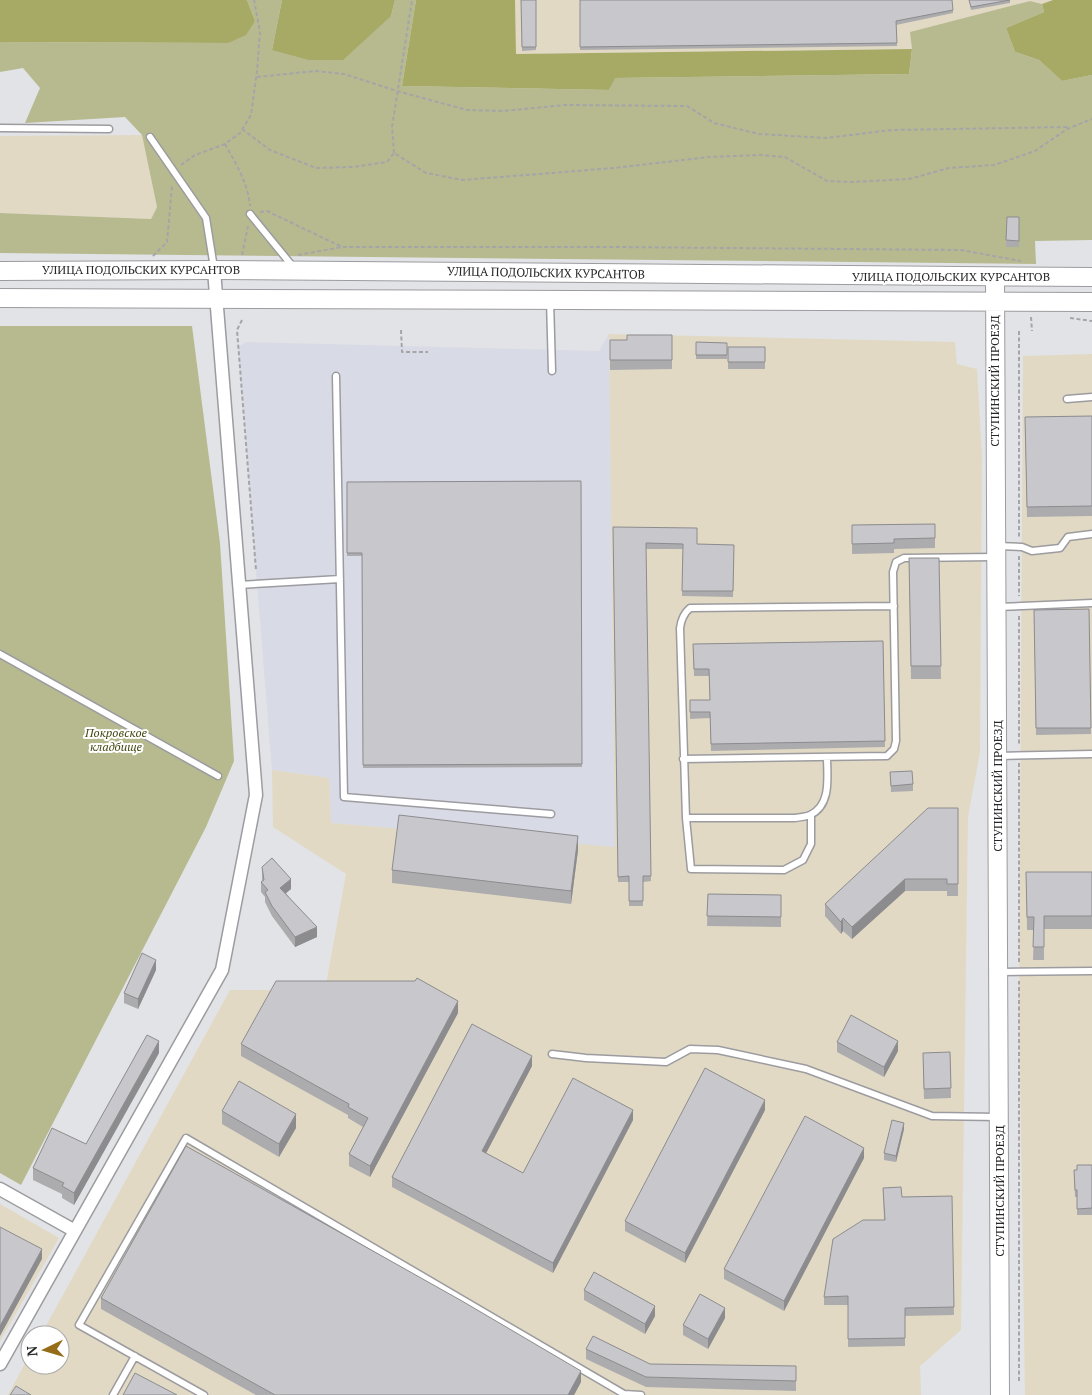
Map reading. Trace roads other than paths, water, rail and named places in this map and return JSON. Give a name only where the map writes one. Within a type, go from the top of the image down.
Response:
[{"type":"main road","name":"УЛИЦА ПОДОЛЬСКИХ КУРСАНТОВ","points":[[0,271],[214,270],[291,264],[994,278],[1092,277]]},
{"type":"main road","name":"СТУПИНСКИЙ ПРОЕЗД","points":[[994,278],[1001,1295],[1000,1395]]},
{"type":"main road","name":"УЛИЦА ПОДОЛЬСКИХ КУРСАНТОВ","points":[[0,298],[1092,302]]},
{"type":"street","points":[[0,1364],[222,970],[256,795],[214,270]]},
{"type":"street","points":[[0,1189],[75,1231]]},
{"type":"lane","points":[[0,128],[108,129]]},
{"type":"lane","points":[[150,137],[206,218],[214,270]]},
{"type":"lane","points":[[250,214],[291,264]]},
{"type":"lane","points":[[550,299],[552,372]]},
{"type":"lane","points":[[336,376],[344,797],[551,814]]},
{"type":"lane","points":[[1067,400],[1092,397]]},
{"type":"lane","points":[[683,759],[887,756],[894,750],[896,741],[894,572],[896,562],[904,558],[996,552],[1019,547],[1032,551],[1060,548],[1068,537],[1092,534]]},
{"type":"lane","points":[[239,585],[340,579]]},
{"type":"lane","points":[[997,607],[1092,603]]},
{"type":"lane","points":[[811,815],[811,844],[803,860],[784,870],[690,869],[683,759],[680,628],[685,612],[690,608],[894,606]]},
{"type":"lane","points":[[0,654],[218,776]]},
{"type":"lane","points":[[997,756],[1092,754]]},
{"type":"lane","points":[[686,818],[795,818],[811,815],[822,805],[827,792],[827,757]]},
{"type":"lane","points":[[999,972],[1092,971]]},
{"type":"lane","points":[[552,1054],[586,1058],[666,1062],[690,1049],[718,1050],[806,1070],[932,1116],[1000,1117]]},
{"type":"lane","points":[[204,1395],[79,1325],[186,1138],[624,1395],[641,1395]]},
{"type":"lane","points":[[113,1395],[134,1356]]},
{"type":"park label","name":"Покровское кладбище","points":[[116,740]]}]
